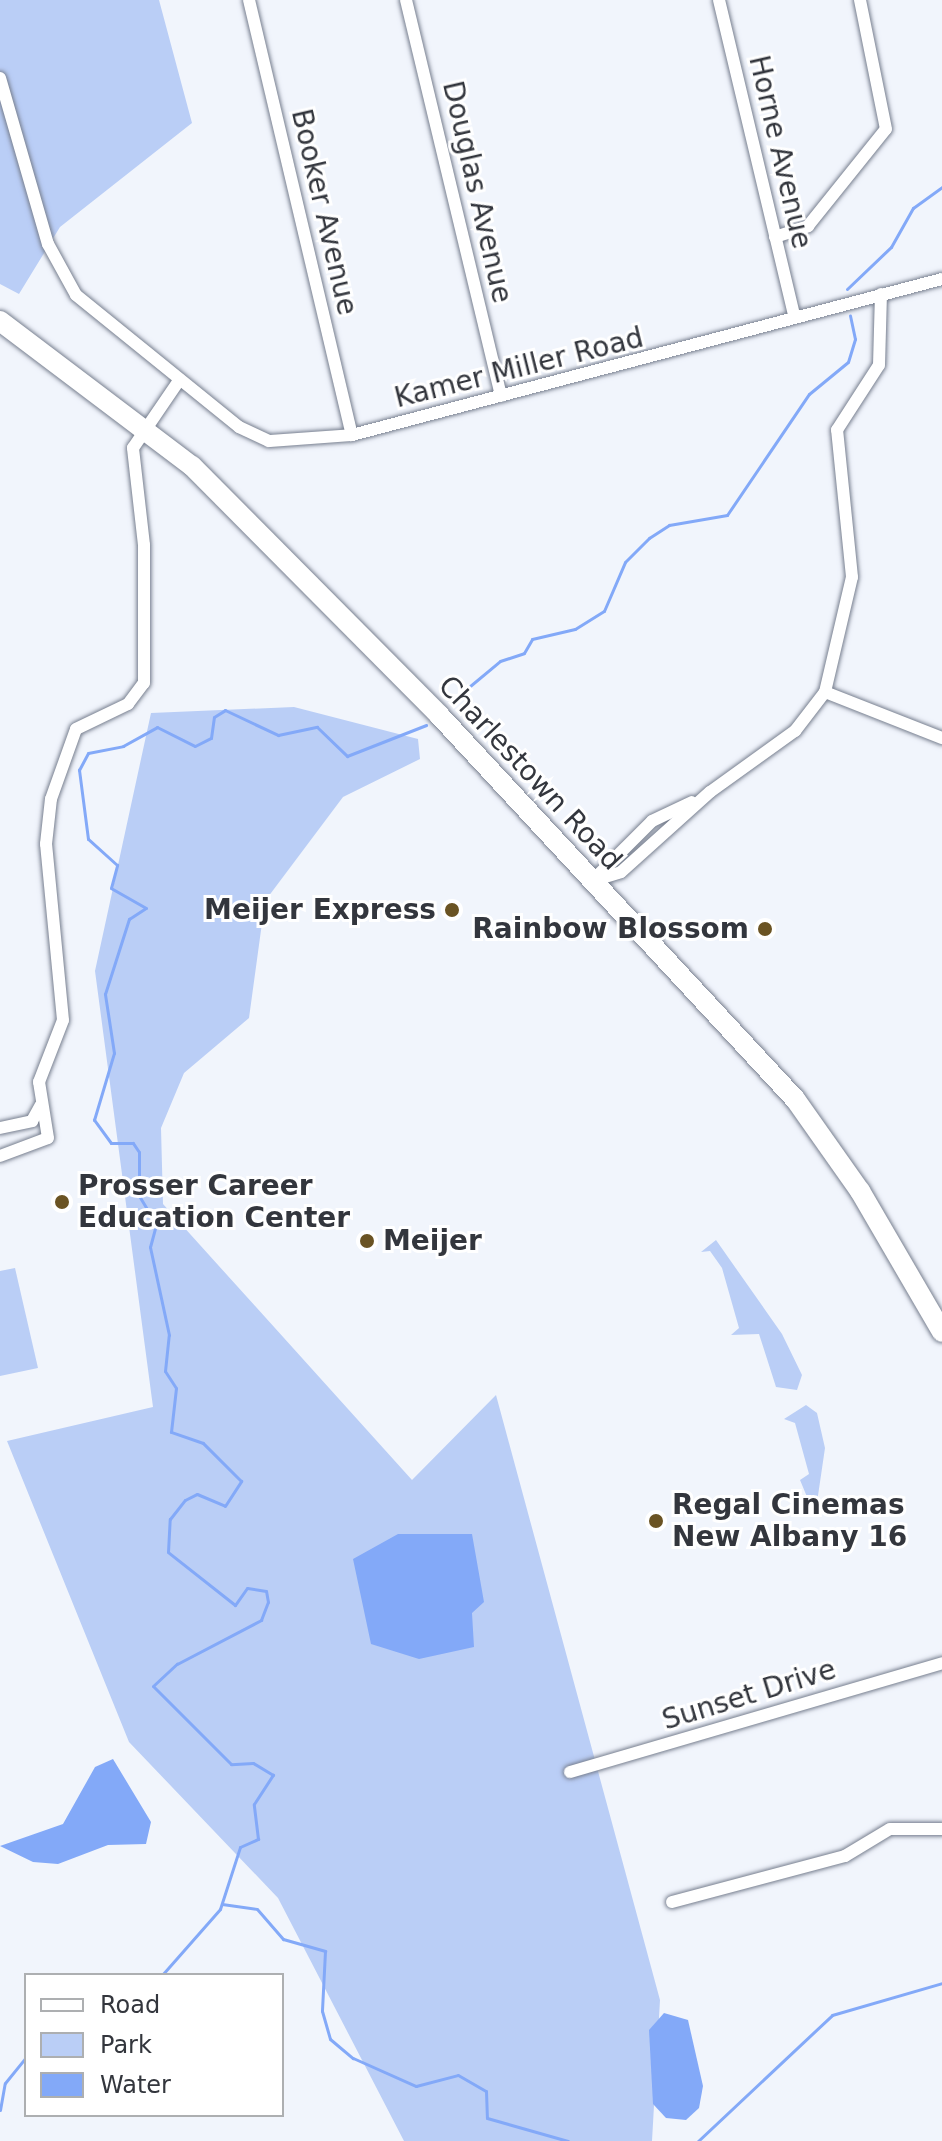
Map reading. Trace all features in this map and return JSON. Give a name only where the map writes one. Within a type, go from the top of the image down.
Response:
[{"type":"main road","name":"Charlestown Road","points":[[0,321],[143,427],[269,537],[592,881],[795,1099],[860,1191],[942,1332]]},
{"type":"street","name":"Booker Avenue","points":[[249,0],[352,435]]},
{"type":"street","name":"Douglas Avenue","points":[[406,0],[501,396]]},
{"type":"street","name":"Horne Avenue","points":[[719,0],[794,316]]},
{"type":"street","points":[[775,237],[808,226],[886,129],[860,0]]},
{"type":"street","name":"Kamer Miller Road","points":[[0,78],[64,280],[102,323],[180,379],[239,427],[269,441],[352,435],[942,279]]},
{"type":"street","points":[[592,881],[652,821],[706,796],[795,731],[825,692],[852,577],[837,430],[879,365],[881,294]]},
{"type":"street","points":[[0,1156],[46,1143],[39,1082],[63,1020],[46,844],[51,799],[76,729],[136,698],[146,674],[144,545],[132,475],[143,427],[180,379]]},
{"type":"street","points":[[825,692],[942,738]]},
{"type":"street","points":[[0,1128],[32,1121],[41,1102]]},
{"type":"street","name":"Sunset Drive","points":[[570,1772],[942,1663]]},
{"type":"street","points":[[672,1902],[845,1856],[890,1829],[942,1829]]},
{"type":"green space","points":[[0,0],[159,0],[192,123],[60,227],[19,294],[0,284]]},
{"type":"green space","points":[[294,707],[418,739],[420,759],[343,797],[265,901],[249,1018],[184,1073],[161,1128],[163,1204],[412,1480],[496,1395],[660,2000],[652,2141],[404,2141],[278,1898],[129,1742],[7,1441],[153,1407],[95,971],[151,713]]},
{"type":"green space","points":[[716,1240],[782,1334],[802,1375],[797,1390],[776,1387],[759,1334],[731,1335],[739,1328],[722,1268],[710,1251],[701,1252]]},
{"type":"green space","points":[[15,1268],[38,1368],[0,1376],[0,1271]]},
{"type":"green space","points":[[806,1405],[817,1413],[825,1448],[815,1516],[800,1480],[809,1474],[795,1423],[784,1419]]},
{"type":"water","points":[[398,1534],[472,1534],[484,1602],[472,1613],[474,1647],[419,1659],[371,1644],[353,1559]]},
{"type":"water","points":[[113,1759],[151,1822],[146,1844],[108,1845],[58,1864],[33,1862],[0,1846],[63,1824],[95,1767]]},
{"type":"water","points":[[664,2013],[688,2020],[703,2086],[699,2108],[686,2120],[666,2118],[653,2104],[649,2030]]},
{"type":"waterway","points":[[847,289],[891,247],[913,208],[942,187]]},
{"type":"waterway","points":[[452,701],[500,661],[524,653],[532,639],[575,629],[604,611],[625,562],[649,538],[669,525],[727,515],[809,394],[848,362],[855,339],[850,316]]},
{"type":"waterway","points":[[164,1973],[220,1909],[240,1847],[258,1839],[254,1804],[273,1775],[253,1763],[231,1764],[153,1686],[177,1664],[261,1620],[268,1602],[266,1591],[247,1588],[235,1605],[168,1552],[170,1519],[185,1500],[197,1494],[225,1506],[241,1481],[203,1443],[171,1432],[176,1388],[165,1371],[169,1335],[150,1247],[156,1224],[139,1196],[139,1152],[133,1143],[111,1143],[94,1120],[114,1053],[105,994],[129,919],[146,908],[111,888],[117,865],[88,839],[79,770],[88,753],[123,746],[157,727],[195,746],[211,738],[214,717],[225,710],[278,735],[317,727],[347,756],[426,725]]},
{"type":"waterway","points":[[222,1904],[257,1909],[283,1939],[325,1951],[322,2011],[330,2039],[353,2058],[416,2086],[458,2075],[486,2091],[487,2118],[568,2141]]},
{"type":"waterway","points":[[698,2141],[832,2015],[942,1983]]},
{"type":"waterway","points":[[0,2110],[5,2083],[24,2059]]},
{"type":"place","name":"Meijer Express","points":[[452,910]]},
{"type":"place","name":"Rainbow Blossom","points":[[765,929]]},
{"type":"place","name":"Prosser Career Education Center","points":[[62,1202]]},
{"type":"place","name":"Meijer","points":[[367,1241]]},
{"type":"place","name":"Regal Cinemas New Albany 16","points":[[656,1521]]}]
